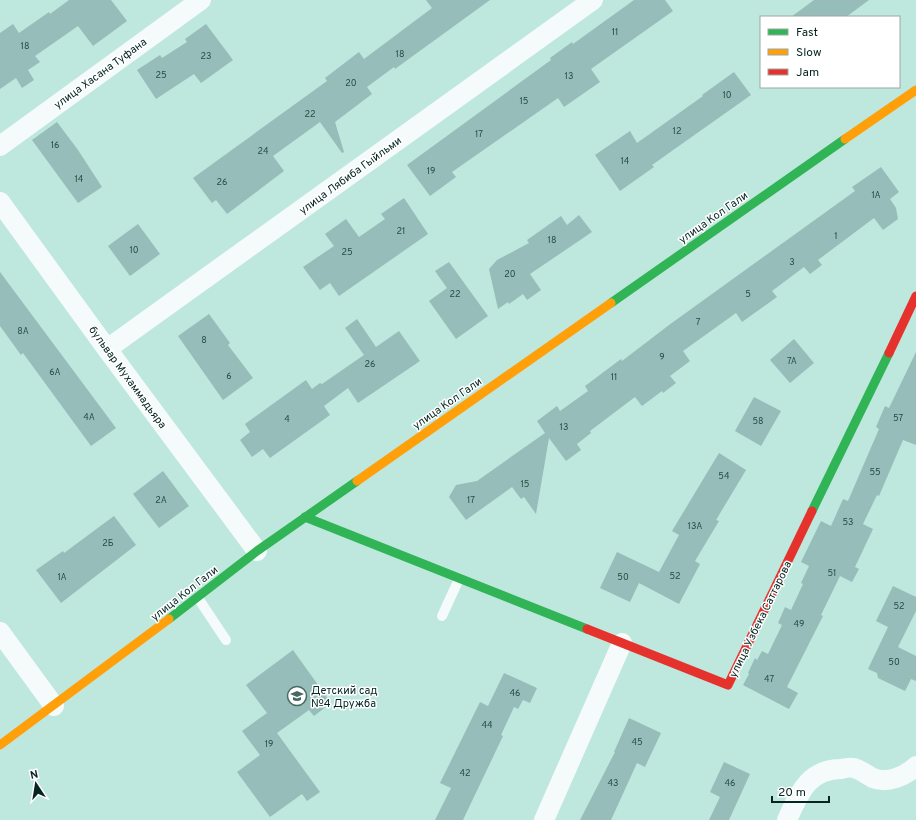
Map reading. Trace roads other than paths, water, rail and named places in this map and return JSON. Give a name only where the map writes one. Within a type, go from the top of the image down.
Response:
[{"type":"street","name":"улица Хасана Туфана","points":[[0,146],[201,0]]},
{"type":"street","name":"улица Лябиба Гыйльми","points":[[107,349],[592,0]]},
{"type":"street","name":"улица Кол Гали","points":[[0,745],[198,598],[257,551],[916,90]]},
{"type":"street","name":"бульвар Мухаммадьяра","points":[[0,202],[257,551]]},
{"type":"street","name":"улица Узбека Саттарова","points":[[622,643],[728,685],[916,296]]},
{"type":"street","points":[[305,517],[622,643],[544,820]]},
{"type":"street","points":[[0,632],[54,706]]},
{"type":"street","points":[[787,820],[800,792],[814,776],[833,769],[854,768],[875,779],[891,779],[908,774],[916,766]]},
{"type":"lane","points":[[442,616],[459,579]]},
{"type":"lane","points":[[198,598],[226,640]]},
{"type":"place","name":"Детский сад №4 Дружба","points":[[297,696]]}]
